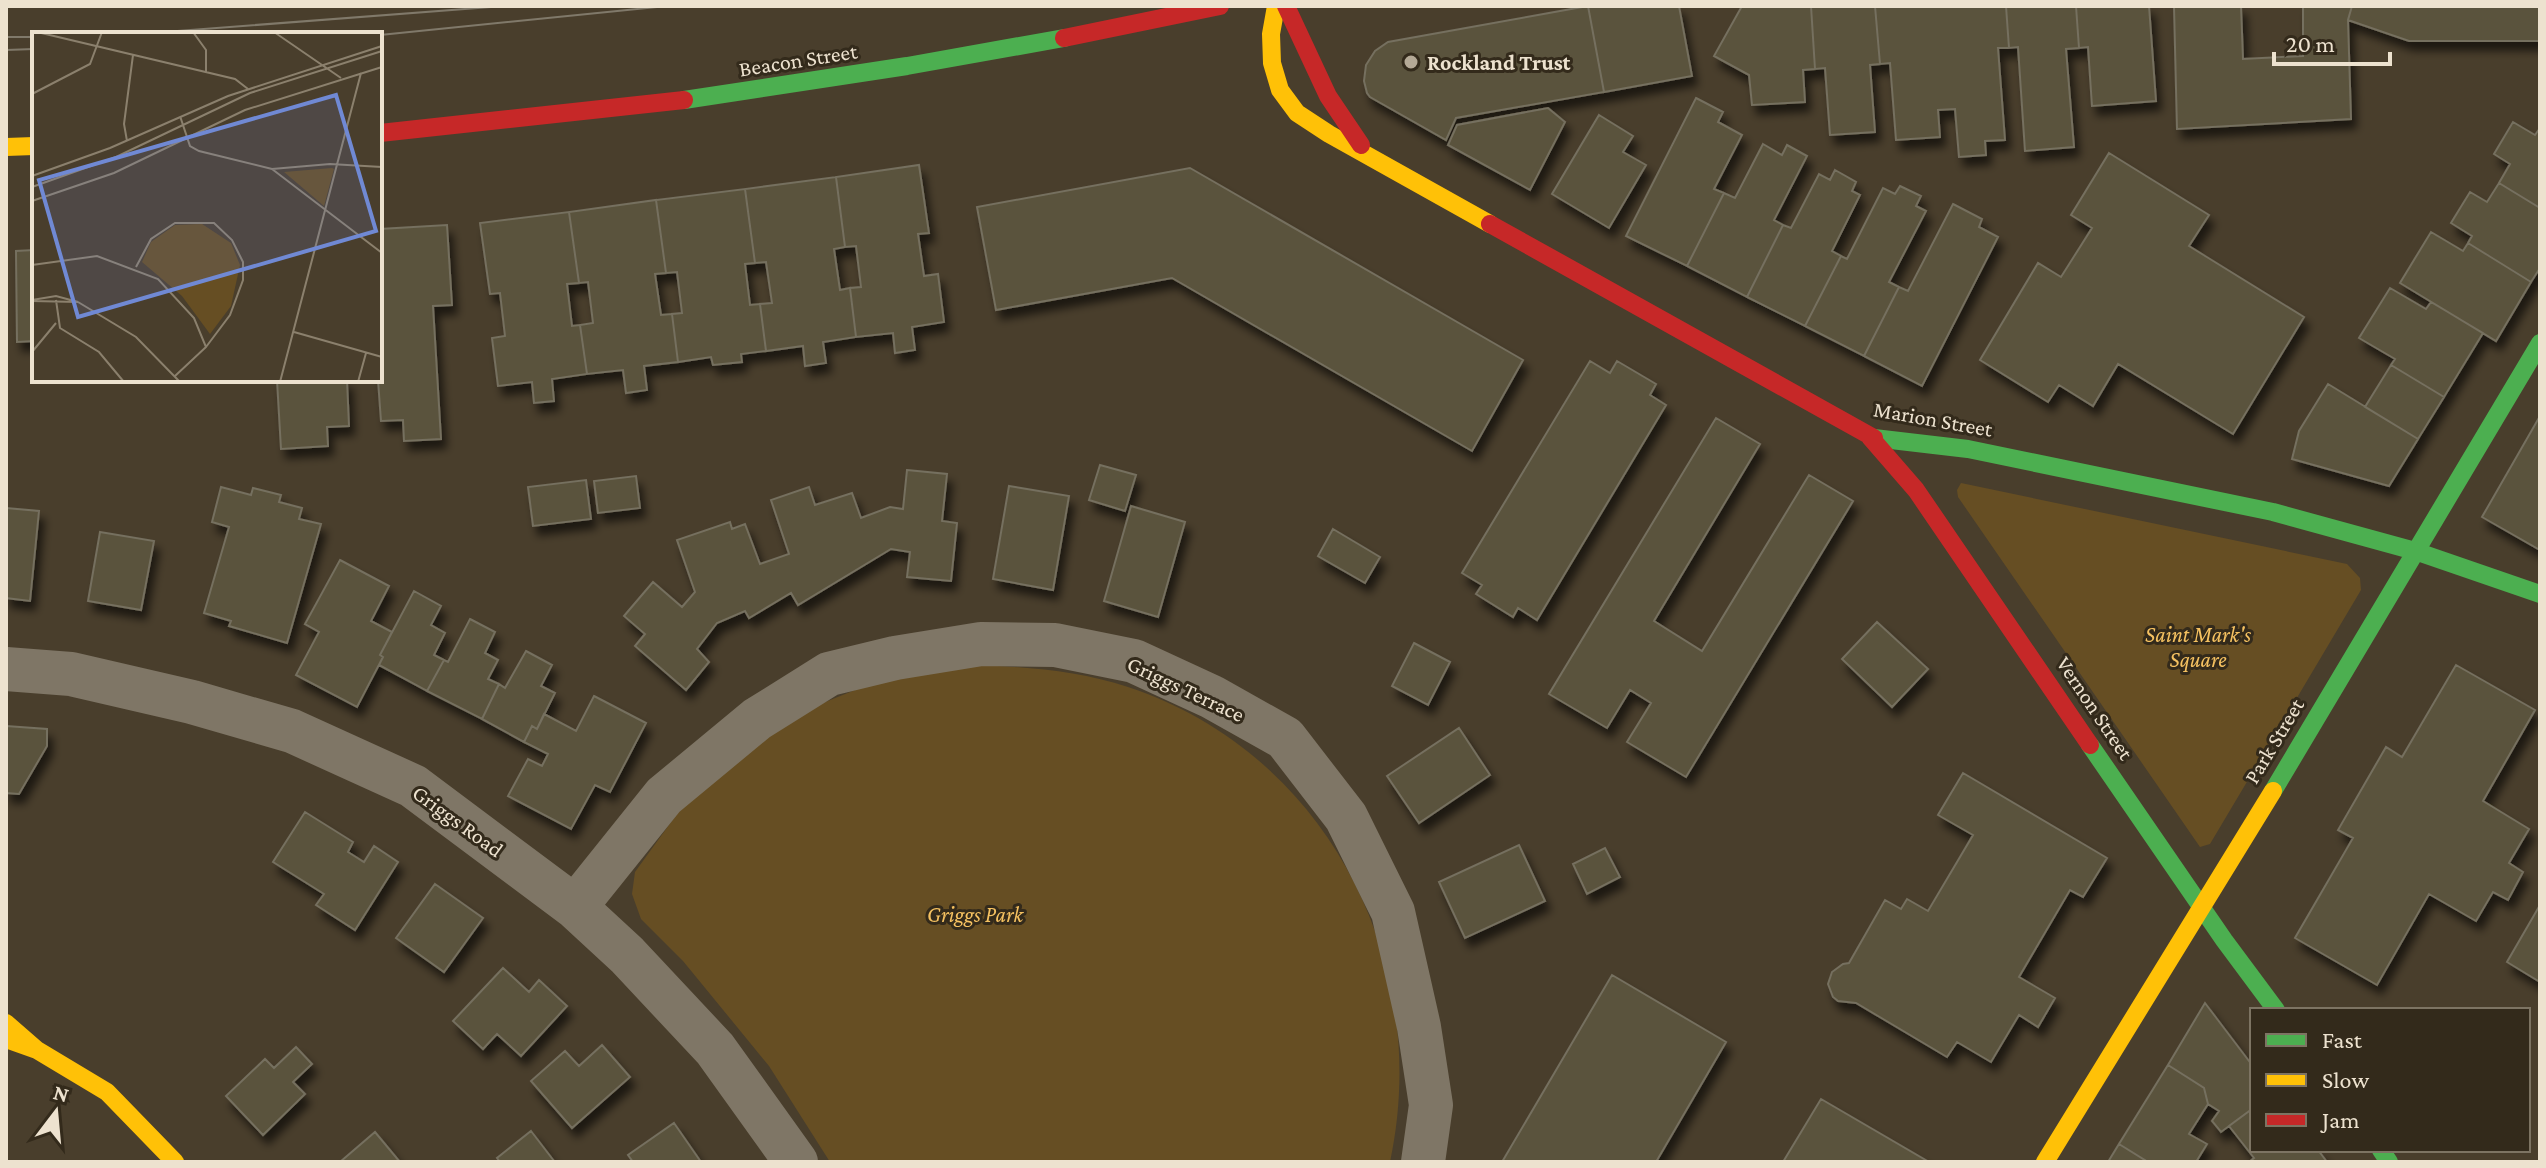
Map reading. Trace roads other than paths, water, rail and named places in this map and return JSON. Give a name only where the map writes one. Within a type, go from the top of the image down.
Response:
[{"type":"street","name":"Beacon Street","points":[[382,133],[613,110],[753,92],[921,64],[1220,6]]},
{"type":"street","name":"Marion Street","points":[[1276,6],[1270,43],[1272,69],[1280,92],[1297,113],[1329,134],[1870,437],[1968,449],[2273,512],[2415,551],[2540,594]]},
{"type":"street","name":"Marion Street","points":[[1286,6],[1332,105],[1370,156]]},
{"type":"street","points":[[6,147],[32,146]]},
{"type":"street","name":"Park Street","points":[[2045,1162],[2202,907],[2540,343]]},
{"type":"street","name":"Vernon Street","points":[[1870,437],[1916,490],[2275,1008]]},
{"type":"street","name":"Griggs Terrace","points":[[575,907],[664,796],[757,719],[829,674],[895,658],[981,644],[1055,645],[1134,661],[1212,697],[1285,738],[1346,817],[1393,912],[1419,1027],[1431,1105],[1423,1162]]},
{"type":"street","name":"Griggs Road","points":[[6,669],[71,674],[192,702],[292,731],[413,786],[575,907],[627,955],[715,1049],[796,1162]]},
{"type":"street","points":[[6,1023],[37,1050],[107,1092],[175,1162]]},
{"type":"street","points":[[6,1039],[37,1050]]},
{"type":"tram line","points":[[164,32],[504,6]]},
{"type":"tram line","points":[[382,35],[667,6]]},
{"type":"tram line","points":[[6,37],[32,37]]},
{"type":"tram line","points":[[6,50],[32,49]]},
{"type":"place","name":"Rockland Trust","points":[[1411,62]]},
{"type":"park label","name":"Saint Mark's Square","points":[[2198,646]]},
{"type":"park label","name":"Griggs Park","points":[[975,914]]}]
